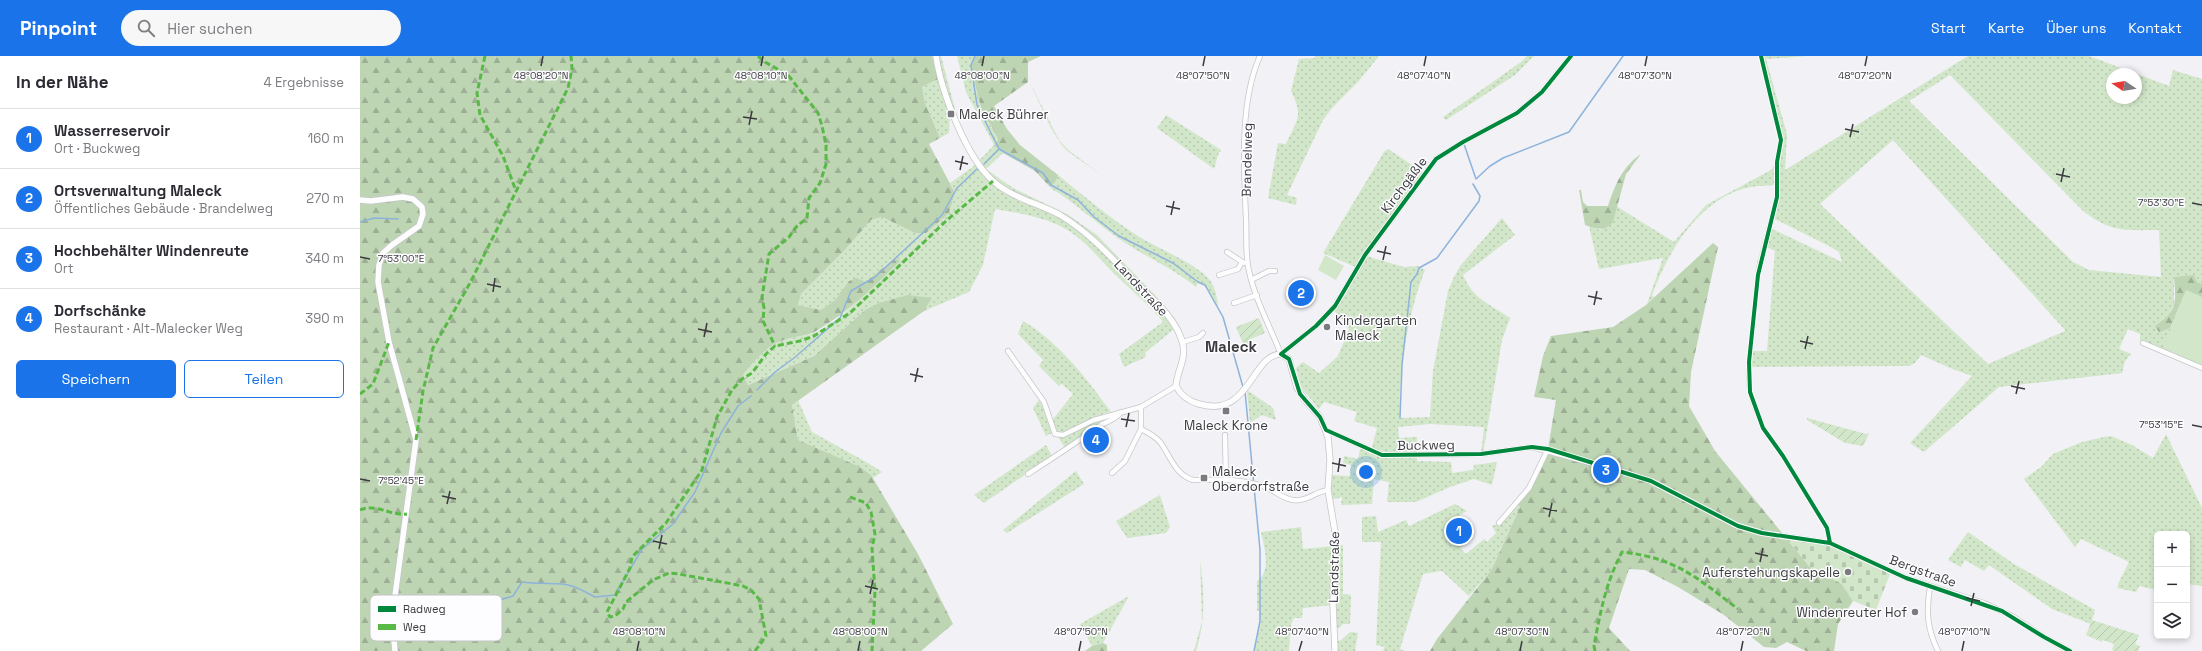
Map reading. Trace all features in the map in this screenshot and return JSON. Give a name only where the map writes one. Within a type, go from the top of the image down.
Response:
[{"type":"street","name":"Landstraße","points":[[936,56],[940,77],[953,113],[969,147],[985,173],[1002,188],[1060,215],[1097,242],[1160,306],[1183,342]]},
{"type":"street","name":"Brandelweg","points":[[1260,56],[1249,96],[1246,130],[1244,168],[1248,265],[1251,280],[1281,354]]},
{"type":"street","name":"Kirchgäßle","points":[[1281,354],[1316,326],[1335,306],[1365,255],[1436,159],[1463,142],[1517,113],[1542,92],[1571,56]]},
{"type":"street","points":[[360,200],[371,201],[403,197],[413,199],[422,207],[423,214],[419,226],[383,253],[379,265],[378,282],[389,342],[416,440],[395,595]]},
{"type":"street","points":[[1227,252],[1248,265]]},
{"type":"street","points":[[1219,275],[1238,269],[1242,262]]},
{"type":"street","points":[[1251,280],[1269,271],[1275,271]]},
{"type":"street","points":[[1234,303],[1257,295]]},
{"type":"street","points":[[1008,351],[1044,402],[1055,434],[1068,434],[1094,420],[1142,407],[1176,386],[1184,359],[1183,342],[1198,337],[1204,333]]},
{"type":"street","points":[[2143,343],[2202,368]]},
{"type":"street","name":"Landstraße","points":[[1281,354],[1289,360],[1300,394],[1320,417],[1326,430],[1330,460],[1328,490],[1336,538],[1333,605],[1335,651]]},
{"type":"street","points":[[1176,386],[1181,395],[1198,404],[1216,408],[1225,406],[1238,396],[1272,357],[1281,354]]},
{"type":"street","points":[[1112,474],[1125,461],[1141,429],[1142,407]]},
{"type":"street","points":[[1028,474],[1102,425],[1119,416],[1122,412]]},
{"type":"street","points":[[1141,429],[1160,442],[1177,468],[1188,479],[1226,479],[1259,485],[1291,500],[1308,498],[1328,490]]},
{"type":"street","name":"Buckweg","points":[[1326,430],[1382,455],[1481,454],[1532,446],[1548,449]]},
{"type":"street","points":[[1225,434],[1226,479]]},
{"type":"street","points":[[1499,523],[1530,488],[1548,449]]},
{"type":"street","name":"Bergstraße","points":[[1548,449],[1651,481],[1738,526],[1762,533],[1830,543],[1899,575],[1930,587],[1984,603],[2002,611],[2070,651]]},
{"type":"street","points":[[1930,587],[1927,623],[1938,651]]},
{"type":"street","points":[[394,641],[395,651]]},
{"type":"green space","points":[[360,56],[932,56],[938,79],[922,87],[925,103],[940,138],[929,144],[955,193],[949,213],[926,233],[915,233],[882,217],[871,220],[844,251],[801,294],[798,305],[821,310],[835,300],[849,281],[857,278],[865,282],[895,258],[900,261],[860,299],[828,324],[813,333],[780,341],[757,358],[743,375],[748,385],[814,356],[865,310],[879,303],[908,295],[932,298],[924,311],[792,405],[798,440],[860,467],[871,475],[918,554],[953,624],[921,651],[360,651]]},
{"type":"green space","points":[[932,56],[941,56],[955,109],[950,112],[949,133],[940,138],[925,103],[922,87],[938,79]]},
{"type":"green space","points":[[957,56],[975,56],[971,65],[983,113],[998,140],[994,145],[966,92]]},
{"type":"green space","points":[[975,56],[1041,56],[1028,62],[1028,82],[994,106],[1007,129],[1020,145],[1058,175],[1056,181],[1050,187],[1035,171],[1003,153],[994,145],[998,140],[983,113],[971,65]]},
{"type":"green space","points":[[1315,56],[1379,56],[1358,82],[1333,107],[1323,120],[1287,195],[1297,198],[1296,205],[1268,198],[1278,143],[1286,144],[1298,118],[1297,107],[1291,91],[1299,59],[1315,58]]},
{"type":"green space","points":[[1527,56],[1534,56],[1515,75],[1446,120],[1443,117],[1521,62]]},
{"type":"green space","points":[[1760,56],[1808,56],[1766,59],[1787,134],[1785,170],[1968,56],[2089,56],[2121,68],[2106,68],[2106,104],[2142,104],[2142,76],[2169,86],[2173,70],[2202,79],[2202,284],[2174,277],[2174,305],[2167,319],[2170,328],[2186,290],[2202,297],[2202,370],[2142,344],[2140,341],[2140,334],[2128,329],[2119,349],[2131,354],[2125,361],[2122,373],[1999,387],[1924,452],[1910,443],[1972,376],[1921,355],[1915,363],[1909,366],[1750,367],[1752,397],[1764,425],[1762,427],[1755,414],[1748,393],[1746,370],[1756,267],[1775,195],[1775,185],[1754,186],[1733,192],[1717,201],[1702,214],[1677,244],[1659,278],[1652,295],[1654,297],[1647,304],[1663,258],[1599,269],[1589,226],[1600,230],[1613,222],[1616,206],[1674,242],[1706,205],[1771,170],[1774,166],[1779,137]],"holes":[[[1950,75],[2082,210],[2101,223],[2118,229],[2159,230],[2161,277],[2089,270],[2073,262],[1909,101]],[[1893,140],[2065,331],[1988,364],[1820,204]],[[1773,218],[1839,252],[1842,262],[1770,228]],[[1765,246],[1775,251],[1767,351],[1752,351],[1759,277]]]},
{"type":"green space","points":[[1028,79],[1059,140],[1068,150],[1103,176],[1067,151],[1061,144],[1051,128]]},
{"type":"green space","points":[[1166,115],[1221,150],[1214,169],[1157,128]]},
{"type":"green space","points":[[994,145],[1003,153],[986,169],[1013,188],[1067,214],[1097,235],[1154,294],[1176,320],[1172,327],[1174,329],[1145,353],[1146,357],[1124,367],[1119,354],[1163,322],[1148,305],[1085,243],[1060,226],[1036,217],[995,209],[983,265],[969,292],[924,311],[932,298],[865,310],[814,356],[747,385],[743,375],[762,353],[780,341],[814,333],[836,320],[858,300],[894,258],[865,282],[849,281],[835,300],[821,310],[798,305],[801,294],[844,251],[871,220],[882,217],[915,233],[949,213],[955,193],[950,183],[974,166]]},
{"type":"green space","points":[[1388,149],[1424,173],[1366,256],[1404,267],[1418,266],[1425,270],[1414,305],[1405,343],[1401,382],[1400,418],[1430,417],[1433,371],[1448,291],[1460,266],[1502,218],[1515,235],[1463,275],[1467,283],[1477,295],[1489,305],[1510,318],[1502,340],[1483,454],[1481,454],[1484,427],[1430,424],[1398,427],[1399,438],[1417,437],[1417,461],[1451,462],[1452,473],[1473,470],[1474,465],[1497,462],[1492,485],[1474,479],[1450,487],[1416,502],[1387,502],[1389,482],[1374,479],[1372,504],[1341,505],[1342,497],[1331,500],[1331,475],[1350,476],[1351,465],[1343,463],[1344,456],[1358,459],[1361,445],[1371,451],[1377,428],[1354,421],[1357,412],[1324,402],[1319,409],[1301,387],[1296,368],[1303,362],[1319,373],[1338,356],[1349,329],[1334,310],[1358,268],[1323,253],[1384,152]]},
{"type":"green space","points":[[1641,154],[1626,174],[1613,222],[1607,227],[1600,229],[1585,225],[1579,190],[1581,190],[1583,202],[1587,206],[1608,206],[1620,177],[1634,159]]},
{"type":"green space","points":[[1058,175],[1098,208],[1130,231],[1187,262],[1203,273],[1213,285],[1218,305],[1216,306],[1206,287],[1198,283],[1196,287],[1178,274],[1130,246],[1052,189],[1050,187],[1056,181]]},
{"type":"green space","points":[[1713,243],[1718,247],[1691,372],[1689,406],[1715,451],[1809,566],[1842,584],[1853,601],[1838,624],[1834,651],[1806,651],[1787,642],[1776,648],[1764,647],[1724,615],[1678,587],[1645,570],[1629,569],[1609,628],[1630,651],[1430,651],[1437,639],[1492,569],[1520,507],[1516,503],[1529,488],[1548,449],[1556,400],[1534,397],[1543,356],[1551,336],[1613,327],[1646,305]]},
{"type":"green space","points":[[1325,255],[1344,266],[1336,280],[1318,270]]},
{"type":"green space","points":[[2194,275],[2197,282],[2202,284],[2202,297],[2186,290],[2170,328],[2159,332],[2155,326],[2168,316],[2174,305],[2174,277]]},
{"type":"green space","points":[[2186,291],[2202,298],[2202,365],[2163,348]]},
{"type":"green space","points":[[1259,318],[1265,333],[1251,339],[1252,342],[1244,346],[1236,327]]},
{"type":"green space","points":[[1023,321],[1061,350],[1082,374],[1111,412],[1102,414],[1103,420],[1065,448],[1058,437],[1052,433],[1046,436],[1033,408],[1039,400],[1044,409],[1048,422],[1054,418],[1073,394],[1062,384],[1059,386],[1039,366],[1043,360],[1018,334]]},
{"type":"green space","points":[[1247,390],[1273,408],[1276,420],[1262,415],[1250,423]]},
{"type":"green space","points":[[798,400],[812,432],[882,472],[873,478],[871,475],[798,440],[792,405]]},
{"type":"green space","points":[[1807,418],[1866,434],[1869,433],[1863,446],[1845,443],[1807,420]]},
{"type":"green space","points":[[2166,434],[2202,508],[2202,586],[2190,584],[2190,531],[2154,531],[2154,589],[2139,586],[2136,592],[2117,588],[2129,562],[2081,539],[2075,547],[2024,479],[2041,467],[2053,454],[2082,442],[2104,437],[2111,436],[2132,445],[2153,458]]},
{"type":"green space","points":[[1046,445],[1052,456],[984,503],[974,495]]},
{"type":"green space","points":[[1076,471],[1084,484],[1007,533],[1003,530]]},
{"type":"green space","points":[[1160,495],[1170,527],[1166,533],[1127,538],[1116,521]]},
{"type":"green space","points":[[1516,503],[1520,507],[1492,569],[1469,596],[1442,571],[1423,574],[1400,649],[1404,651],[1383,651],[1385,647],[1376,645],[1381,542],[1362,542],[1362,517],[1376,516],[1378,532],[1406,520],[1409,526],[1455,504],[1467,511],[1448,522],[1466,544],[1460,548],[1466,554],[1484,539],[1487,542],[1496,533],[1492,526],[1499,523]]},
{"type":"green space","points":[[1301,527],[1303,549],[1343,545],[1343,594],[1351,595],[1350,624],[1343,624],[1339,628],[1334,629],[1333,605],[1303,608],[1302,618],[1294,618],[1291,624],[1289,651],[1254,651],[1260,621],[1259,610],[1257,611],[1257,581],[1262,577],[1266,565],[1261,532]]},
{"type":"green space","points":[[1968,532],[2014,564],[2095,610],[2091,624],[2052,609],[1989,565],[1984,571],[1965,560],[1961,567],[1948,560]]},
{"type":"green space","points":[[1787,539],[1831,546],[1890,574],[1876,610],[1853,601],[1842,584],[1809,566]]},
{"type":"green space","points":[[1200,559],[1203,617],[1196,651],[1194,651],[1202,621]]},
{"type":"green space","points":[[1129,596],[1103,643],[1092,646],[1080,624]]},
{"type":"green space","points":[[2092,620],[2139,635],[2135,644],[2140,646],[2138,651],[2114,651],[2112,650],[2114,644],[2103,640],[2102,642],[2086,635]]},
{"type":"green space","points":[[1350,632],[1358,633],[1355,651],[1335,651],[1335,642],[1341,640]]},
{"type":"green space","points":[[1103,643],[1107,645],[1107,651],[1085,651],[1092,646]]},
{"type":"waterway","points":[[975,56],[971,65],[977,105],[999,149],[1043,173],[1051,185],[1078,200],[1094,217],[1119,236],[1173,263],[1198,282],[1205,285],[1223,317],[1243,387]]},
{"type":"waterway","points":[[1464,144],[1476,179],[1490,166],[1503,158],[1569,132],[1623,56]]},
{"type":"waterway","points":[[984,164],[999,149]]},
{"type":"waterway","points":[[757,390],[775,372],[794,358],[840,318],[851,291],[875,277],[942,215],[957,188],[977,169]]},
{"type":"waterway","points":[[1400,418],[1402,365],[1411,282],[1417,274],[1419,268],[1437,258],[1479,201],[1480,196],[1473,184]]},
{"type":"waterway","points":[[360,222],[374,218],[398,219]]},
{"type":"waterway","points":[[1245,391],[1260,550],[1260,621],[1254,651]]},
{"type":"waterway","points":[[502,599],[513,596],[522,582],[572,586],[595,597],[615,595],[642,549],[673,524],[695,492],[721,433],[738,406],[751,396]]},
{"type":"marked path","points":[[485,56],[477,93],[480,115],[503,156],[516,191]]},
{"type":"marked path","points":[[416,440],[423,391],[433,348],[470,283],[568,88],[572,69],[571,56]]},
{"type":"marked path","points":[[758,56],[765,62],[788,75],[818,113],[826,145],[826,164],[820,183],[809,198],[807,218],[797,226],[789,237],[769,254],[762,297],[764,308],[763,321],[775,346]]},
{"type":"marked path","points":[[755,651],[766,636],[759,599],[751,590],[743,586],[669,573],[653,580],[626,602],[623,609],[615,616],[610,617],[607,612],[630,568],[632,557],[666,523],[702,470],[717,417],[732,390],[742,379],[752,373],[766,354],[775,346],[800,341],[814,336],[850,313],[946,221],[993,181]]},
{"type":"marked path","points":[[360,394],[373,384],[389,342]]},
{"type":"marked path","points":[[850,497],[866,503],[871,512],[875,534],[872,548],[875,591],[872,651]]},
{"type":"marked path","points":[[360,510],[372,508],[407,514]]},
{"type":"marked path","points":[[1595,651],[1594,646],[1604,598],[1616,563],[1622,552],[1641,555],[1671,564],[1697,578],[1738,609]]},
{"type":"cycle path","points":[[1571,56],[1542,92],[1517,113],[1463,142],[1436,159],[1365,255],[1335,306],[1316,326],[1281,354],[1289,359],[1300,394],[1320,417],[1326,430],[1382,455],[1481,454],[1532,447],[1548,449],[1651,481],[1738,526],[1762,533],[1830,543],[1906,578],[2002,611],[2070,651]]},
{"type":"cycle path","points":[[1761,56],[1781,140],[1777,162],[1777,197],[1758,275],[1749,362],[1750,392],[1763,428],[1783,456],[1827,528],[1830,543]]},
{"type":"place","name":"Maleck Bührer","points":[[951,114]]},
{"type":"place","name":"Ortsverwaltung Maleck","points":[[1301,293]]},
{"type":"place","name":"Kindergarten Maleck","points":[[1327,327]]},
{"type":"place","name":"Maleck Krone","points":[[1226,411]]},
{"type":"place","name":"Dorfschänke","points":[[1096,440]]},
{"type":"place","name":"Hochbehälter Windenreute","points":[[1606,470]]},
{"type":"place","name":"Maleck Oberdorfstraße","points":[[1204,478]]},
{"type":"place","name":"Wasserreservoir","points":[[1459,531]]},
{"type":"place","name":"Auferstehungskapelle","points":[[1848,572]]},
{"type":"place","name":"Windenreuter Hof","points":[[1915,612]]},
{"type":"district","name":"Maleck","points":[[1231,346]]}]
